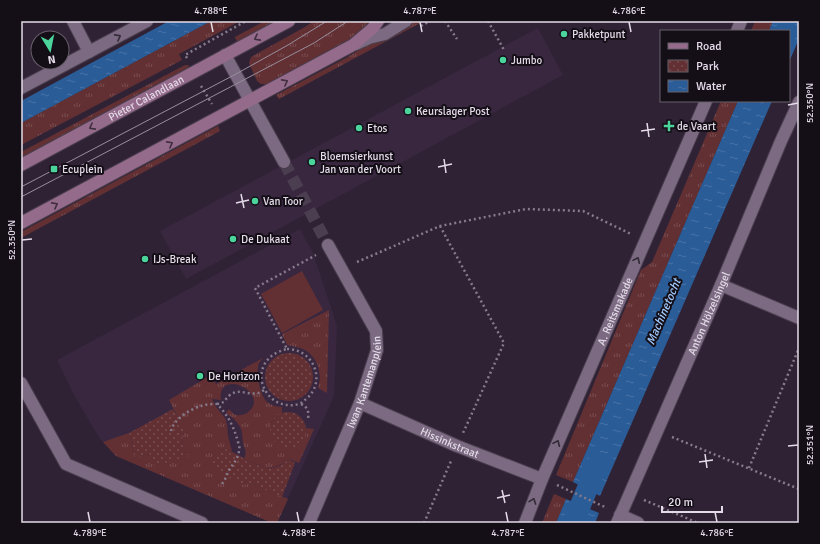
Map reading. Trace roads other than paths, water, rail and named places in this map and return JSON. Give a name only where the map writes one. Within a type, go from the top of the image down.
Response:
[{"type":"main road","points":[[225,55],[289,21]]},
{"type":"main road","points":[[21,223],[353,46],[373,28],[378,21]]},
{"type":"main road","name":"Pieter Calandlaan","points":[[21,165],[225,55]]},
{"type":"street","points":[[73,21],[89,52]]},
{"type":"street","points":[[21,88],[147,21]]},
{"type":"street","points":[[353,46],[369,38],[385,34],[406,21]]},
{"type":"street","points":[[225,55],[284,162]]},
{"type":"street","name":"A. Reitsmakade","points":[[525,523],[546,481],[645,241],[706,102]]},
{"type":"street","name":"Anton Hölzelsingel","points":[[616,516],[657,430],[722,285],[781,141],[799,102]]},
{"type":"street","name":"Iwan Kantemanplein","points":[[309,523],[360,403],[377,350],[376,331],[329,247]]},
{"type":"street","points":[[722,285],[799,318]]},
{"type":"street","points":[[21,383],[66,464],[202,523]]},
{"type":"street","name":"Hissinkstraat","points":[[360,403],[457,446],[546,481]]},
{"type":"street","points":[[616,516],[638,523]]},
{"type":"water","points":[[169,21],[211,21],[21,123],[21,101]]},
{"type":"water","points":[[773,21],[799,21],[799,39],[790,60],[790,30],[769,30]]},
{"type":"water","points":[[738,102],[772,102],[600,496],[573,482]]},
{"type":"water","points":[[566,499],[599,513],[595,523],[556,523]]},
{"type":"waterway","name":"Machinetocht","points":[[573,523],[598,463]]},
{"type":"tunnel","points":[[284,162],[328,245]]},
{"type":"tram line","points":[[21,187],[236,74],[327,21]]},
{"type":"tram line","points":[[21,197],[314,43],[348,21]]},
{"type":"place","name":"Pakketpunt","points":[[564,34]]},
{"type":"place","name":"Jumbo","points":[[503,60]]},
{"type":"place","name":"Keurslager Post","points":[[408,111]]},
{"type":"place","name":"de Vaart","points":[[669,126]]},
{"type":"place","name":"Etos","points":[[359,128]]},
{"type":"place","name":"Bloemsierkunst Jan van der Voort","points":[[312,162]]},
{"type":"place","name":"Ecuplein","points":[[54,169]]},
{"type":"place","name":"Van Toor","points":[[255,201]]},
{"type":"place","name":"De Dukaat","points":[[233,239]]},
{"type":"place","name":"IJs-Break","points":[[145,259]]},
{"type":"place","name":"De Horizon","points":[[200,376]]}]
